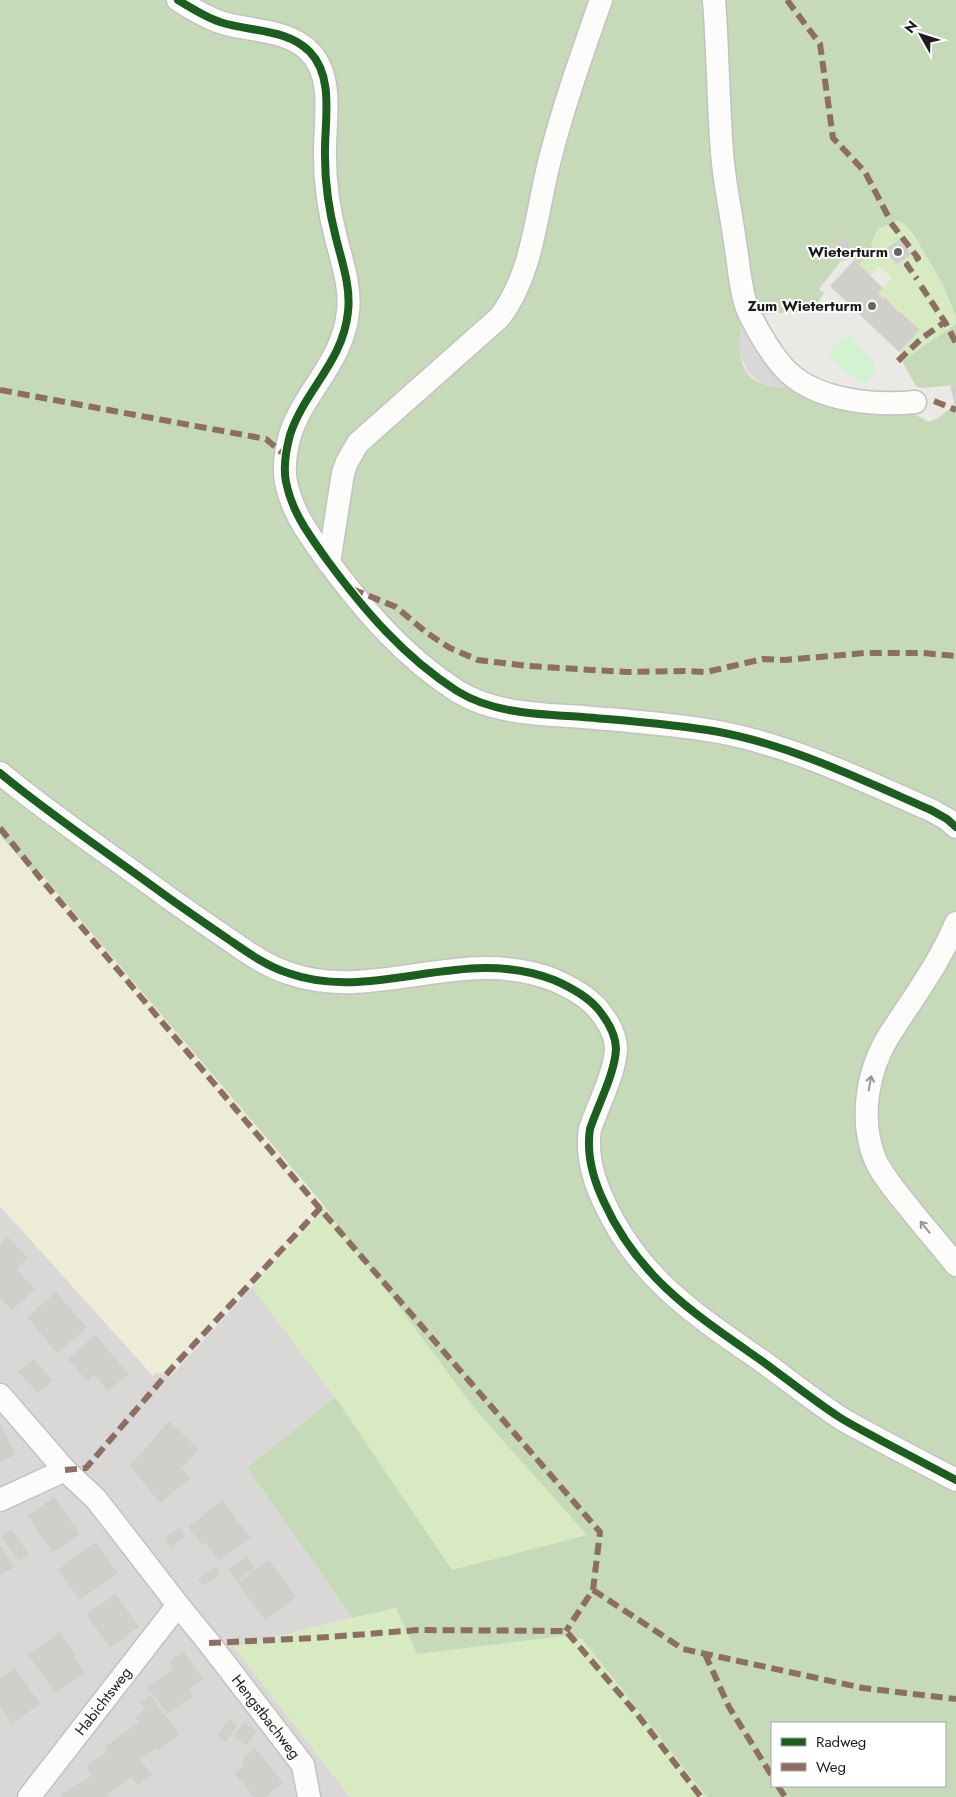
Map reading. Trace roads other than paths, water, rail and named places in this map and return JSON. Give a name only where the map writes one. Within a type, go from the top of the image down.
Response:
[{"type":"street","points":[[178,0],[220,22],[295,41],[303,46],[322,69],[325,79],[327,200],[349,292],[348,314],[344,332],[330,366],[294,424],[288,445],[285,467],[286,483],[297,515],[306,532],[371,617],[404,650],[443,681],[477,701],[498,708],[692,728],[757,741],[813,760],[931,810],[947,819],[956,827]]},
{"type":"street","points":[[329,563],[343,473],[358,443],[500,316],[513,297],[524,269],[560,124],[601,0]]},
{"type":"street","points":[[714,0],[722,152],[748,312],[783,367],[809,386],[845,399],[860,402],[893,404],[915,402]]},
{"type":"street","points":[[0,773],[80,834],[184,909],[251,954],[287,973],[327,982],[358,982],[441,970],[495,968],[532,973],[548,978],[567,986],[588,999],[609,1024],[616,1049],[612,1067],[590,1129],[588,1139],[589,1160],[594,1180],[610,1216],[636,1256],[664,1287],[692,1311],[840,1418],[956,1480]]},
{"type":"street","points":[[956,923],[943,952],[888,1036],[877,1059],[868,1094],[868,1122],[869,1136],[875,1158],[881,1170],[901,1198],[956,1265]]},
{"type":"street","points":[[0,1395],[65,1470],[96,1499],[178,1605]]},
{"type":"street","points":[[0,1500],[65,1470]]},
{"type":"street","name":"Hengstbachweg","points":[[178,1605],[303,1765],[309,1797]]},
{"type":"street","name":"Habichtsweg","points":[[28,1797],[178,1605]]},
{"type":"place","name":"Wieterturm","points":[[898,252]]},
{"type":"place","name":"Zum Wieterturm","points":[[872,306]]}]
